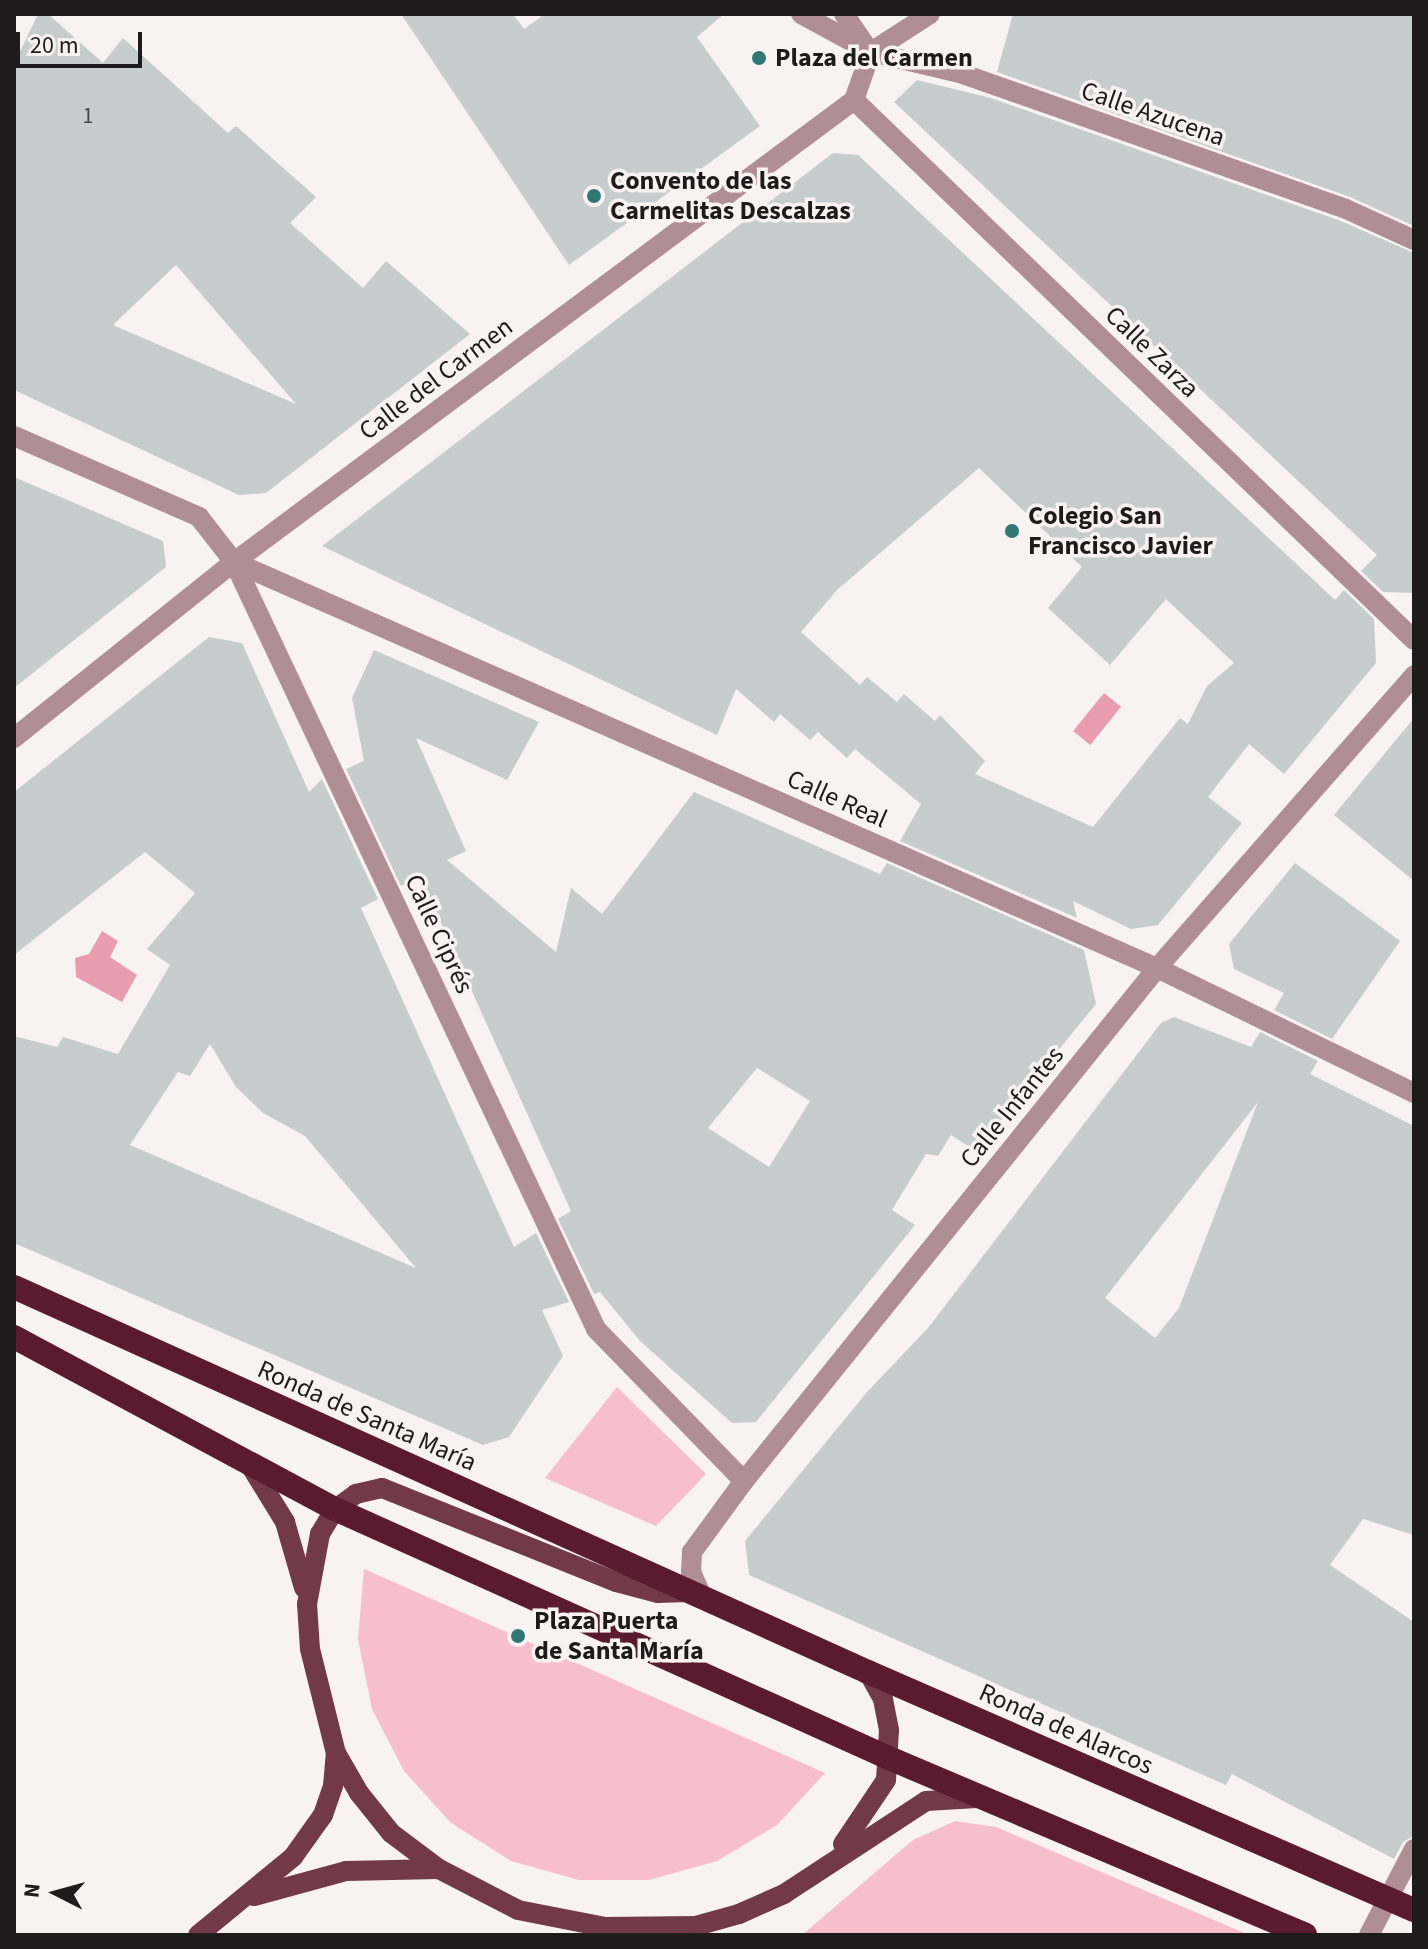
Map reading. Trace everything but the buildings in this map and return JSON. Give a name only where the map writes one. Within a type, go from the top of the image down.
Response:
[{"type":"highway","name":"Ronda de Santa María","points":[[14,1287],[700,1592]]},
{"type":"highway","points":[[14,1337],[335,1509],[889,1758],[1305,1935]]},
{"type":"highway","name":"Ronda de Alarcos","points":[[700,1592],[868,1672],[1414,1910]]},
{"type":"main road","points":[[248,1462],[285,1522],[307,1604],[317,1690],[336,1753],[359,1793],[391,1833],[439,1869],[518,1910],[605,1927],[697,1931],[784,1894],[926,1801],[983,1799]]},
{"type":"main road","points":[[307,1604],[320,1534],[335,1509],[356,1494],[382,1488],[616,1582],[658,1593],[700,1592]]},
{"type":"main road","points":[[824,1865],[859,1828],[886,1780],[889,1758],[883,1699],[868,1672]]},
{"type":"main road","points":[[198,1935],[247,1898],[293,1857],[323,1815],[333,1786],[336,1753]]},
{"type":"main road","points":[[247,1898],[346,1871],[439,1869]]},
{"type":"street","name":"Calle Azucena","points":[[801,14],[871,52],[960,73],[1346,209],[1414,240]]},
{"type":"street","points":[[844,14],[871,52]]},
{"type":"street","points":[[854,100],[871,52],[930,14]]},
{"type":"street","name":"Calle del Carmen","points":[[14,738],[234,562],[854,100]]},
{"type":"street","name":"Calle Zarza","points":[[854,100],[1414,640]]},
{"type":"street","name":"Calle Ciprés","points":[[14,436],[199,517],[234,562],[596,1329],[744,1481]]},
{"type":"street","name":"Calle Real","points":[[234,562],[1157,968],[1414,1093]]},
{"type":"street","name":"Calle Infantes","points":[[700,1592],[691,1572],[692,1552],[744,1481],[1157,968],[1414,675]]},
{"type":"street","points":[[1369,1935],[1414,1849]]},
{"type":"shaded area","points":[[1104,693],[1121,707],[1090,745],[1073,731]]},
{"type":"shaded area","points":[[102,931],[118,941],[110,957],[137,975],[122,1002],[76,977],[75,958],[89,954]]},
{"type":"shaded area","points":[[617,1387],[706,1474],[656,1526],[545,1478]]},
{"type":"shaded area","points":[[364,1569],[825,1773],[777,1825],[717,1861],[649,1880],[579,1880],[511,1861],[451,1823],[404,1771],[372,1709],[358,1639]]},
{"type":"shaded area","points":[[955,1821],[996,1827],[1249,1935],[802,1935],[913,1840]]},
{"type":"place","name":"Plaza del Carmen","points":[[759,58]]},
{"type":"place","name":"Convento de las Carmelitas Descalzas","points":[[594,196]]},
{"type":"place","name":"Colegio San Francisco Javier","points":[[1012,531]]},
{"type":"place","name":"Plaza Puerta de Santa María","points":[[518,1636]]}]
